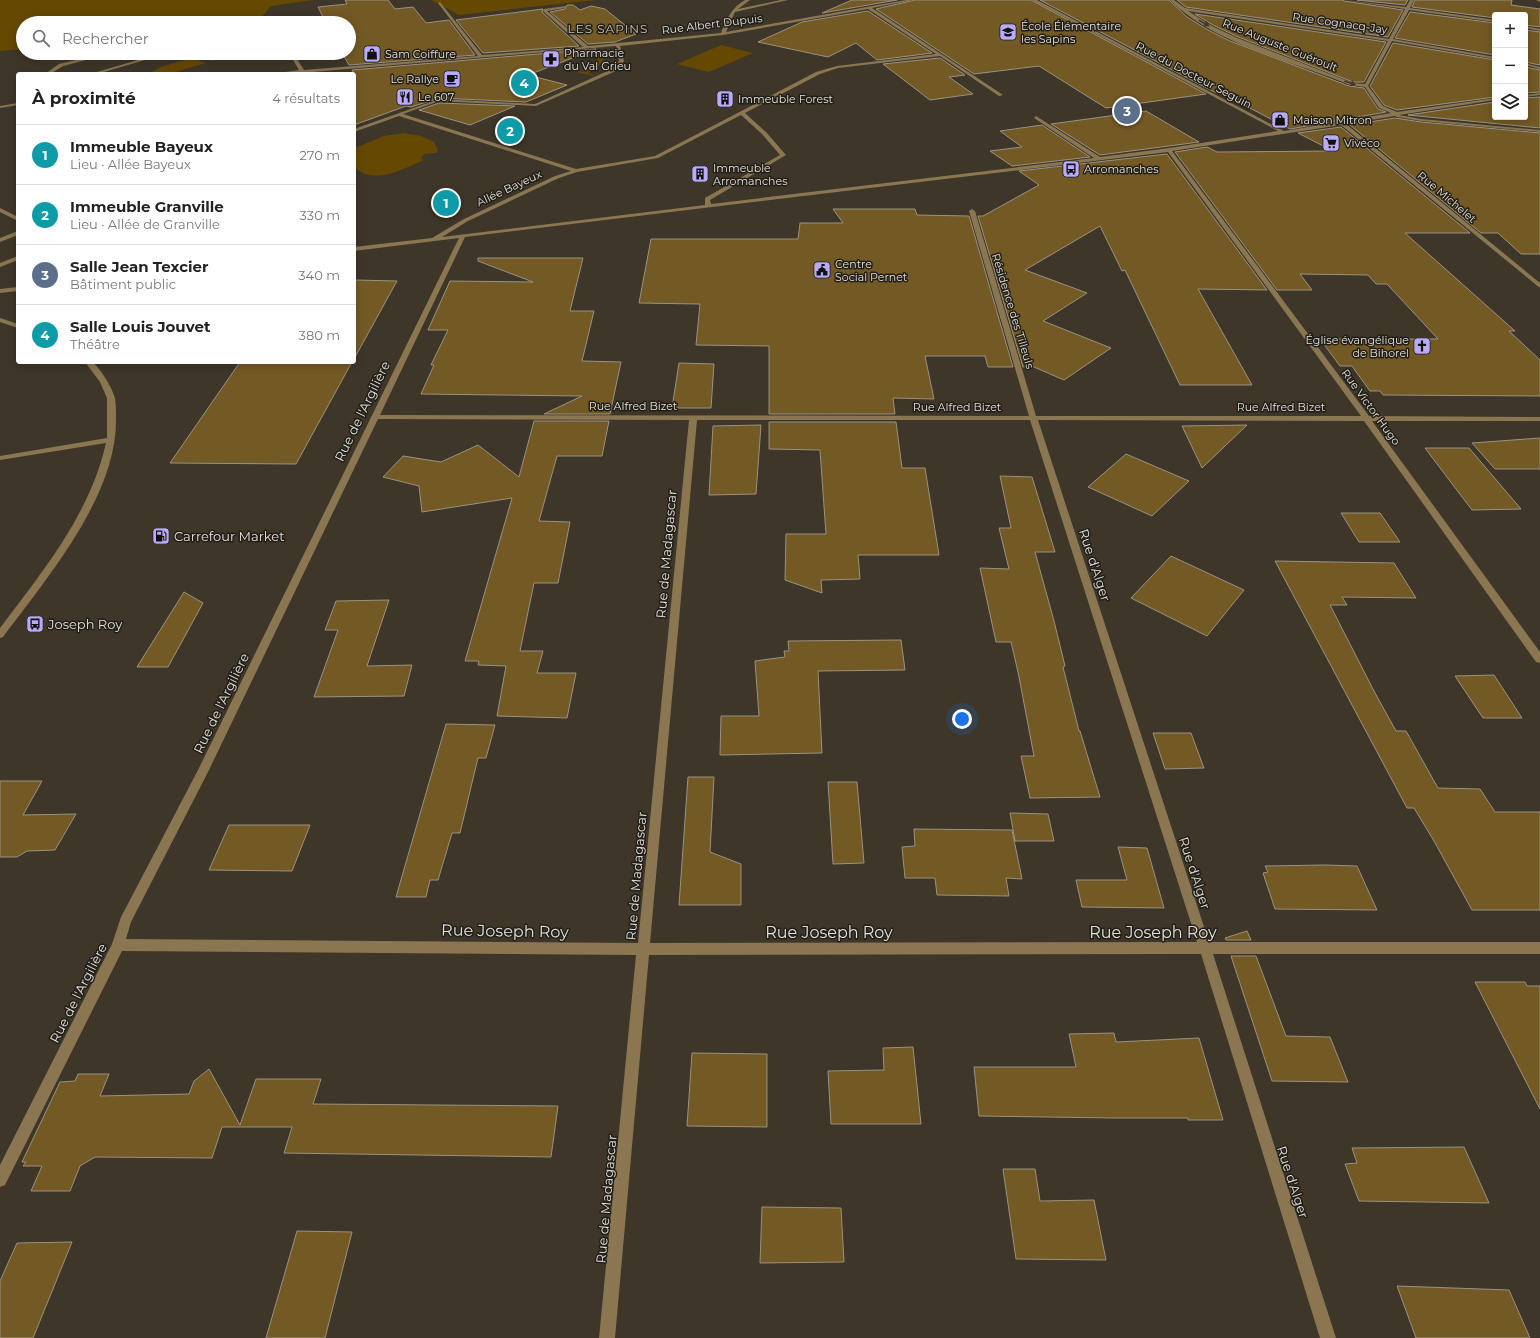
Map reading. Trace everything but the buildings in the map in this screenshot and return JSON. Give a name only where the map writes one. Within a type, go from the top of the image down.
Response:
[{"type":"street","points":[[723,34],[728,18],[748,0]]},
{"type":"street","points":[[735,11],[786,0]]},
{"type":"street","name":"Rue Albert Dupuis","points":[[292,72],[587,48],[723,34],[912,0]]},
{"type":"street","name":"Rue du Docteur Seguin","points":[[1034,0],[1283,132]]},
{"type":"street","name":"Rue Auguste Guéroult","points":[[1172,0],[1181,9],[1235,39],[1352,84],[1366,86]]},
{"type":"street","points":[[1346,0],[1492,22]]},
{"type":"street","points":[[1397,114],[1381,107],[1366,86],[1392,40],[1412,0]]},
{"type":"street","points":[[440,3],[480,56]]},
{"type":"street","points":[[564,7],[544,10],[587,48]]},
{"type":"street","points":[[869,8],[1002,95]]},
{"type":"street","name":"Rue Cognacq-Jay","points":[[1181,9],[1392,40],[1492,57]]},
{"type":"street","points":[[1528,28],[1540,30]]},
{"type":"street","points":[[356,130],[439,100],[536,104],[609,73],[617,68],[623,58],[618,45]]},
{"type":"street","name":"Allée Bayeux","points":[[432,240],[466,220],[557,177],[576,171],[656,157],[818,73],[837,67],[941,55]]},
{"type":"street","points":[[50,72],[61,65],[82,60]]},
{"type":"street","points":[[99,72],[142,60]]},
{"type":"street","points":[[295,60],[302,71]]},
{"type":"street","points":[[1528,65],[1540,68]]},
{"type":"street","points":[[1528,96],[1540,94]]},
{"type":"street","points":[[356,249],[1169,150],[1492,99]]},
{"type":"street","points":[[0,106],[16,104]]},
{"type":"street","points":[[708,206],[707,199],[783,154],[742,113]]},
{"type":"street","points":[[398,114],[576,171]]},
{"type":"street","points":[[1389,115],[1421,120],[1540,131]]},
{"type":"street","points":[[1036,117],[1100,159]]},
{"type":"street","name":"Rue Michelet","points":[[1342,123],[1540,286]]},
{"type":"street","name":"Rue Victor Hugo","points":[[1169,150],[1366,418],[1540,659]]},
{"type":"street","points":[[0,210],[16,218]]},
{"type":"street","name":"Résidence des Tilleuls","points":[[972,212],[1033,418]]},
{"type":"street","points":[[0,240],[16,234]]},
{"type":"street","name":"Rue de l'Argilière","points":[[0,1180],[118,945],[125,921],[203,772],[463,236]]},
{"type":"street","points":[[0,265],[16,259]]},
{"type":"street","points":[[0,291],[16,289]]},
{"type":"street","points":[[0,320],[16,325]]},
{"type":"street","points":[[0,635],[70,536],[88,506],[100,477],[110,440],[112,404],[105,384],[91,364]]},
{"type":"street","name":"Rue Alfred Bizet","points":[[375,417],[1540,419]]},
{"type":"street","name":"Rue de Madagascar","points":[[607,1338],[693,417]]},
{"type":"street","name":"Rue d'Alger","points":[[1033,418],[1205,949],[1328,1338]]},
{"type":"street","points":[[0,458],[110,440]]},
{"type":"street","name":"Rue Joseph Roy","points":[[118,945],[643,949],[1540,948]]},
{"type":"shaded area","points":[[0,0],[313,0],[271,6],[263,16],[16,16],[16,50],[0,51]]},
{"type":"shaded area","points":[[431,0],[595,0],[459,15]]},
{"type":"shaded area","points":[[721,45],[753,53],[709,72],[677,64]]},
{"type":"shaded area","points":[[608,51],[603,53],[603,60],[601,63],[588,73],[594,75],[593,76],[568,70],[572,69],[583,72],[594,65],[598,58],[597,54],[591,52]]},
{"type":"shaded area","points":[[184,60],[197,60],[206,63],[176,72],[152,72],[161,67]]},
{"type":"shaded area","points":[[404,133],[421,136],[434,142],[438,150],[436,153],[424,154],[421,158],[424,160],[389,174],[380,176],[362,173],[356,168],[356,148],[384,136]]},
{"type":"place","name":"École Élémentaire les Sapins","points":[[1008,32]]},
{"type":"place","name":"Sam Coiffure","points":[[372,54]]},
{"type":"place","name":"Pharmacie du Val Grieu","points":[[551,59]]},
{"type":"place","name":"Le Rallye","points":[[452,79]]},
{"type":"place","name":"Salle Louis Jouvet","points":[[524,83]]},
{"type":"place","name":"Le 607","points":[[405,97]]},
{"type":"place","name":"Immeuble Forest","points":[[725,99]]},
{"type":"place","name":"Salle Jean Texcier","points":[[1127,111]]},
{"type":"place","name":"Maison Mitron","points":[[1280,120]]},
{"type":"place","name":"Immeuble Granville","points":[[510,131]]},
{"type":"place","name":"Vivéco","points":[[1331,143]]},
{"type":"place","name":"Arromanches","points":[[1071,169]]},
{"type":"place","name":"Immeuble Arromanches","points":[[700,174]]},
{"type":"place","name":"Immeuble Bayeux","points":[[446,203]]},
{"type":"place","name":"Centre Social Pernet","points":[[822,270]]},
{"type":"place","name":"Église évangélique de Bihorel","points":[[1422,346]]},
{"type":"place","name":"Carrefour Market","points":[[161,536]]},
{"type":"place","name":"Joseph Roy","points":[[35,624]]},
{"type":"district","name":"LES SAPINS","points":[[608,28]]}]
